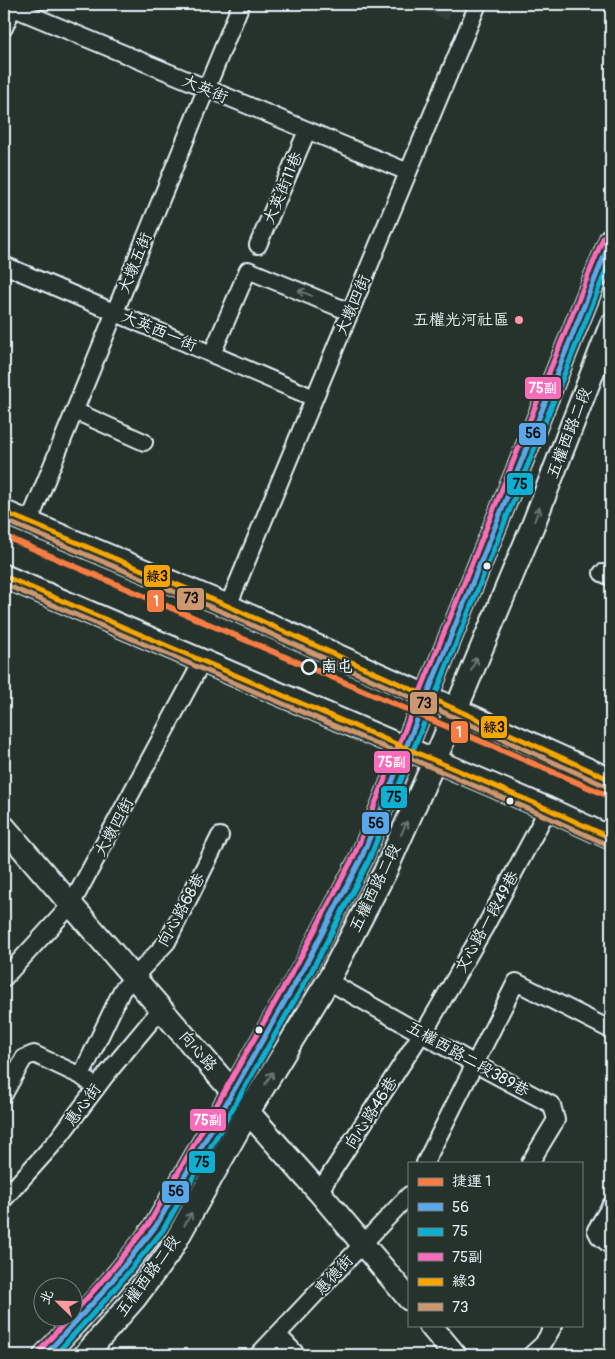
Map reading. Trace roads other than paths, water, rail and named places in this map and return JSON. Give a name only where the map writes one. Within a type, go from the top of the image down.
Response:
[{"type":"main road","name":"五權西路二段","points":[[45,1355],[98,1298],[156,1226],[305,966],[361,859],[611,239]]},
{"type":"main road","name":"五權西路二段","points":[[85,1355],[135,1298],[170,1251],[248,1112],[328,980],[385,872],[533,525],[611,324]]},
{"type":"main road","points":[[4,512],[228,606],[611,780]]},
{"type":"main road","points":[[4,576],[203,660],[611,838]]},
{"type":"main road","name":"向心路","points":[[4,827],[408,1298]]},
{"type":"main road","points":[[431,1326],[455,1355]]},
{"type":"street","name":"大墩五街","points":[[29,522],[241,4]]},
{"type":"street","name":"大墩四街","points":[[228,606],[478,4]]},
{"type":"street","name":"大英街","points":[[10,5],[206,89],[408,172]]},
{"type":"street","points":[[4,28],[10,5]]},
{"type":"street","name":"大英街11巷","points":[[258,245],[308,131]]},
{"type":"street","name":"大英西一街","points":[[4,265],[314,398]]},
{"type":"street","points":[[212,354],[248,270],[350,312]]},
{"type":"street","points":[[75,411],[144,442]]},
{"type":"street","name":"大墩四街","points":[[4,978],[72,905],[203,660]]},
{"type":"street","name":"文心路一段49巷","points":[[423,1034],[485,927],[548,809]]},
{"type":"street","name":"向心路68巷","points":[[134,979],[167,942],[220,836]]},
{"type":"street","name":"惠心街","points":[[80,1076],[122,990],[134,979]]},
{"type":"street","name":"五權西路二段389巷","points":[[328,980],[475,1064],[552,1105],[556,1120],[531,1162]]},
{"type":"street","points":[[426,1162],[516,982],[611,1030]]},
{"type":"street","name":"惠心街","points":[[4,1199],[57,1140],[106,1074],[161,1009]]},
{"type":"street","name":"向心路46巷","points":[[319,1192],[423,1034]]},
{"type":"street","points":[[4,1094],[24,1058],[34,1054],[80,1076],[97,1087]]},
{"type":"street","name":"惠德街","points":[[258,1355],[408,1196]]},
{"type":"street","points":[[611,1206],[596,1230],[599,1236],[611,1246]]},
{"type":"street","points":[[530,1355],[543,1344],[553,1326]]},
{"type":"street","points":[[278,1335],[296,1355]]},
{"type":"metro line","name":"1","points":[[4,536],[611,797]]},
{"type":"place","name":"五權光河社區","points":[[519,320]]},
{"type":"place","name":"南屯","points":[[309,667]]}]
